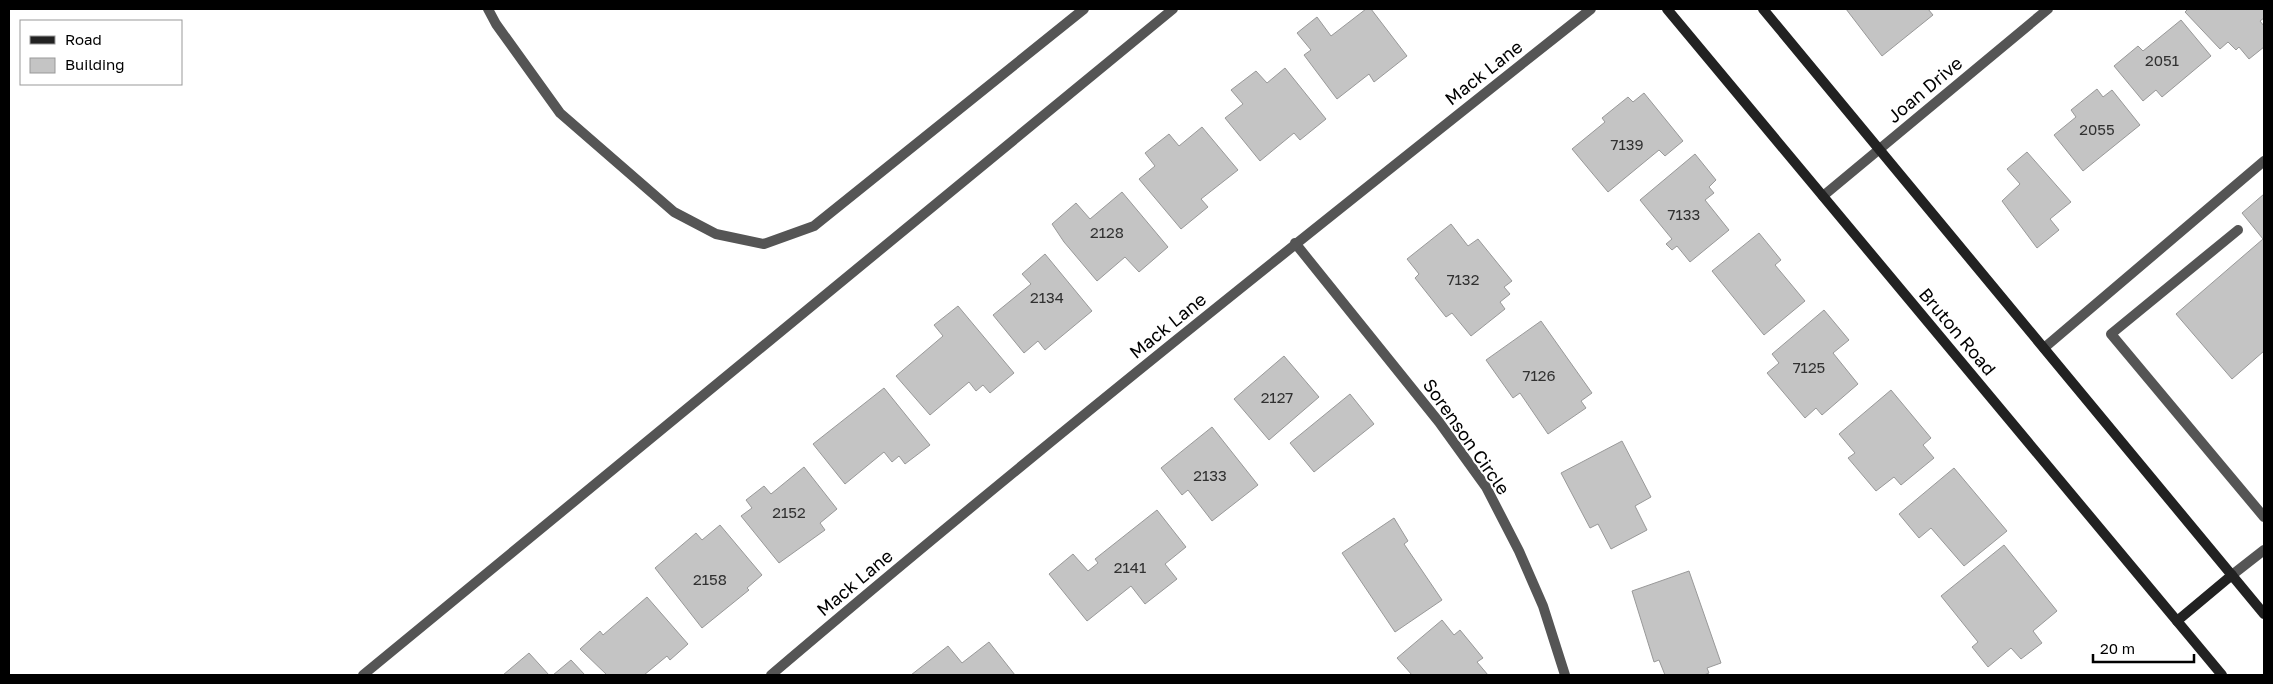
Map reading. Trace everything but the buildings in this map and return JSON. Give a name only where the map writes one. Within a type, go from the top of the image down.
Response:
[{"type":"main road","points":[[1764,9],[2264,614]]},
{"type":"main road","name":"Bruton Road","points":[[1670,10],[2222,675]]},
{"type":"main road","points":[[2177,621],[2232,575]]},
{"type":"street","points":[[488,9],[496,24],[560,113],[667,206],[716,234],[764,244],[814,226],[1084,9]]},
{"type":"street","points":[[363,675],[1173,9]]},
{"type":"street","name":"Mack Lane","points":[[771,675],[865,595],[1295,243],[1591,9]]},
{"type":"street","name":"Joan Drive","points":[[1823,196],[2048,9]]},
{"type":"street","points":[[2044,348],[2264,162]]},
{"type":"street","points":[[2238,230],[2111,334],[2264,517]]},
{"type":"street","name":"Sorenson Circle","points":[[1295,243],[1439,422],[1486,487],[1519,551],[1543,606],[1565,675]]},
{"type":"street","points":[[2232,575],[2264,550]]}]
